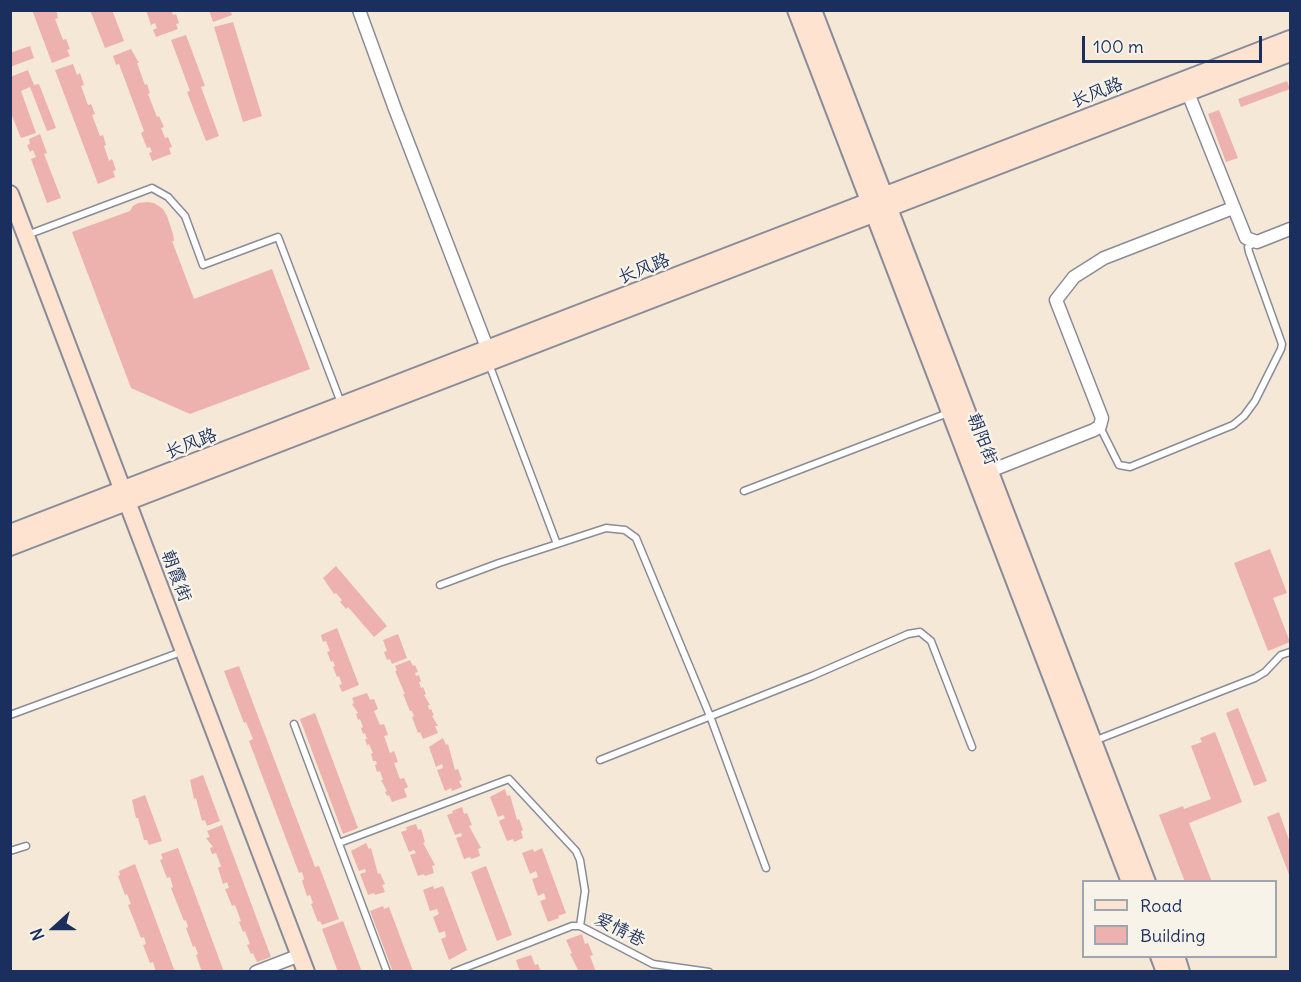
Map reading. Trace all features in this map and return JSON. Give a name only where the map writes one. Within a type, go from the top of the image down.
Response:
[{"type":"main road","name":"朝阳街","points":[[796,10],[990,471],[1146,880]]},
{"type":"main road","name":"朝阳街","points":[[813,10],[950,412],[1129,880]]},
{"type":"main road","name":"长风路","points":[[10,534],[125,497],[488,357],[879,205],[1290,39]]},
{"type":"main road","name":"长风路","points":[[879,205],[1188,93],[1290,53]]},
{"type":"main road","name":"朝霞街","points":[[10,194],[306,972]]},
{"type":"main road","name":"长风路","points":[[10,547],[342,407],[488,357]]},
{"type":"main road","points":[[1159,958],[1165,972]]},
{"type":"street","points":[[359,10],[488,357]]},
{"type":"street","points":[[1188,93],[1246,238],[1257,242],[1290,229]]},
{"type":"street","points":[[990,471],[1100,426],[1102,418],[1056,300],[1074,277],[1104,258],[1233,208]]},
{"type":"street","points":[[256,972],[300,955]]},
{"type":"lane","points":[[26,235],[152,188],[168,197],[185,216],[203,265],[278,237],[342,407]]},
{"type":"lane","points":[[1100,426],[1119,465],[1130,467],[1233,425],[1244,416],[1255,402],[1281,349],[1280,334],[1249,252],[1248,247],[1257,242]]},
{"type":"lane","points":[[488,357],[557,544]]},
{"type":"lane","points":[[744,491],[950,412]]},
{"type":"lane","points":[[440,585],[606,528],[625,530],[636,538],[710,716],[766,868]]},
{"type":"lane","points":[[600,760],[812,676],[908,634],[920,632],[931,641],[972,747]]},
{"type":"lane","points":[[10,716],[184,651]]},
{"type":"lane","points":[[1093,742],[1255,678],[1265,672],[1281,655],[1290,652]]},
{"type":"lane","points":[[294,724],[387,972]]},
{"type":"lane","points":[[339,843],[508,779],[576,851],[585,891],[580,927]]},
{"type":"lane","points":[[10,851],[26,846]]},
{"type":"lane","name":"爱情巷","points":[[454,972],[572,926],[580,927],[653,964],[709,972]]},
{"type":"building","points":[[32,10],[56,10],[58,18],[55,19],[63,40],[66,39],[70,56],[52,63]]},
{"type":"building","points":[[90,10],[112,10],[124,41],[105,48]]},
{"type":"building","points":[[146,10],[171,10],[173,15],[176,14],[178,29],[156,37],[153,30],[157,28],[155,23],[151,25]]},
{"type":"building","points":[[209,10],[230,10],[232,15],[213,22]]},
{"type":"building","points":[[233,22],[262,116],[243,122],[214,27]]},
{"type":"building","points":[[186,35],[205,86],[201,87],[219,136],[206,141],[187,92],[190,91],[171,40]]},
{"type":"building","points":[[30,46],[34,58],[10,67],[10,53]]},
{"type":"building","points":[[131,49],[139,63],[137,63],[145,85],[147,84],[150,93],[148,94],[157,117],[159,116],[164,127],[161,128],[165,138],[168,137],[172,147],[169,148],[171,154],[152,161],[149,153],[152,152],[150,147],[147,148],[141,133],[144,131],[119,64],[116,65],[113,56]]},
{"type":"building","points":[[73,64],[77,75],[80,73],[84,85],[81,86],[88,105],[91,104],[95,114],[92,115],[100,136],[103,135],[109,161],[112,159],[116,170],[113,171],[115,177],[98,184],[55,70]]},
{"type":"building","points":[[28,70],[34,85],[39,84],[56,128],[47,131],[30,87],[21,91],[36,133],[21,138],[10,111],[10,77]]},
{"type":"building","points":[[1287,81],[1290,89],[1241,107],[1238,99]]},
{"type":"building","points":[[1219,110],[1238,158],[1226,162],[1208,114]]},
{"type":"building","points":[[40,134],[47,153],[44,154],[61,198],[47,203],[31,159],[36,157],[27,145],[30,144],[29,139]]},
{"type":"building","points":[[138,203],[154,203],[163,209],[167,216],[173,234],[174,241],[172,241],[194,299],[272,269],[310,369],[190,414],[131,388],[72,232],[130,211]]},
{"type":"building","points":[[1270,549],[1287,593],[1273,598],[1290,642],[1268,651],[1234,563]]},
{"type":"building","points":[[336,566],[387,626],[374,637],[348,607],[346,609],[340,602],[342,600],[336,593],[334,594],[323,578]]},
{"type":"building","points":[[337,628],[359,685],[342,692],[339,676],[337,677],[333,661],[331,662],[327,652],[330,651],[321,635]]},
{"type":"building","points":[[398,634],[407,658],[392,664],[390,659],[387,660],[384,652],[387,651],[383,640]]},
{"type":"building","points":[[410,660],[418,672],[415,673],[416,676],[419,675],[421,688],[423,687],[426,694],[424,695],[430,705],[428,705],[429,710],[431,709],[438,726],[435,726],[438,733],[423,739],[420,732],[418,733],[412,717],[414,716],[395,671],[397,671],[395,666]]},
{"type":"building","points":[[239,666],[315,867],[319,866],[339,919],[322,925],[320,921],[318,922],[310,895],[307,896],[302,881],[304,879],[302,872],[299,873],[249,741],[253,739],[246,722],[244,723],[224,671]]},
{"type":"building","points":[[367,693],[370,700],[374,699],[378,709],[374,711],[380,725],[384,724],[388,735],[384,736],[390,753],[394,751],[398,762],[394,763],[400,779],[404,778],[408,787],[404,789],[407,797],[392,802],[385,792],[387,791],[381,780],[383,780],[380,771],[377,772],[376,761],[373,761],[371,754],[373,753],[369,744],[367,745],[365,733],[363,734],[361,728],[363,727],[356,714],[358,713],[352,704],[354,703],[352,698]]},
{"type":"building","points":[[1238,708],[1267,781],[1254,786],[1226,713]]},
{"type":"building","points":[[315,713],[358,828],[343,834],[300,719]]},
{"type":"building","points":[[1215,732],[1242,802],[1189,823],[1211,880],[1184,880],[1159,815],[1211,799],[1191,746],[1202,742],[1200,738]]},
{"type":"building","points":[[443,738],[446,745],[448,744],[455,770],[458,769],[462,780],[459,781],[462,787],[452,791],[451,788],[445,791],[437,770],[443,768],[442,764],[436,767],[429,747]]},
{"type":"building","points":[[203,775],[220,821],[207,826],[205,820],[202,821],[190,780]]},
{"type":"building","points":[[505,789],[507,796],[510,795],[517,820],[519,819],[523,830],[521,831],[523,838],[514,842],[513,839],[507,841],[499,821],[505,818],[503,815],[498,817],[490,797]]},
{"type":"building","points":[[145,795],[162,841],[149,845],[147,840],[144,840],[132,800]]},
{"type":"building","points":[[462,807],[464,814],[467,813],[472,825],[469,826],[481,848],[478,849],[480,856],[471,859],[470,857],[464,859],[456,838],[462,836],[461,833],[455,835],[447,815]]},
{"type":"building","points":[[1279,812],[1290,843],[1290,877],[1267,817]]},
{"type":"building","points":[[416,824],[418,830],[421,829],[425,842],[423,843],[435,865],[432,866],[434,873],[425,876],[424,874],[418,876],[410,855],[416,853],[414,850],[409,852],[401,832],[407,830],[406,827]]},
{"type":"building","points":[[222,825],[271,957],[257,962],[247,945],[250,944],[239,922],[241,921],[235,905],[232,906],[225,889],[229,888],[227,882],[223,884],[218,868],[221,866],[216,853],[212,854],[210,848],[213,847],[206,838],[210,837],[207,831]]},
{"type":"building","points":[[366,843],[369,849],[371,848],[378,874],[380,873],[385,884],[382,885],[385,892],[375,895],[374,893],[368,895],[360,874],[366,872],[365,869],[359,871],[351,851]]},
{"type":"building","points":[[178,848],[224,972],[202,972],[196,955],[198,954],[186,928],[188,927],[186,920],[184,921],[171,888],[173,887],[170,877],[167,878],[160,860],[163,859],[161,854]]},
{"type":"building","points":[[542,848],[566,913],[548,922],[540,901],[546,899],[544,893],[538,896],[532,879],[538,877],[536,871],[530,874],[522,853],[533,849],[534,852]]},
{"type":"building","points":[[135,864],[175,972],[156,972],[143,945],[146,944],[144,937],[141,938],[128,905],[131,904],[118,876],[119,871]]},
{"type":"building","points":[[486,866],[512,935],[497,941],[471,872]]},
{"type":"building","points":[[433,886],[434,889],[443,886],[467,950],[449,960],[441,939],[446,937],[445,931],[439,933],[433,917],[439,914],[437,909],[430,911],[423,890]]},
{"type":"building","points":[[383,906],[384,909],[389,907],[413,971],[393,972],[370,911]]},
{"type":"building","points":[[343,921],[362,972],[338,972],[322,929]]},
{"type":"building","points":[[582,934],[585,944],[588,943],[593,955],[590,956],[596,972],[579,972],[570,954],[572,953],[566,940]]},
{"type":"building","points":[[531,955],[541,972],[520,972],[516,960]]}]
